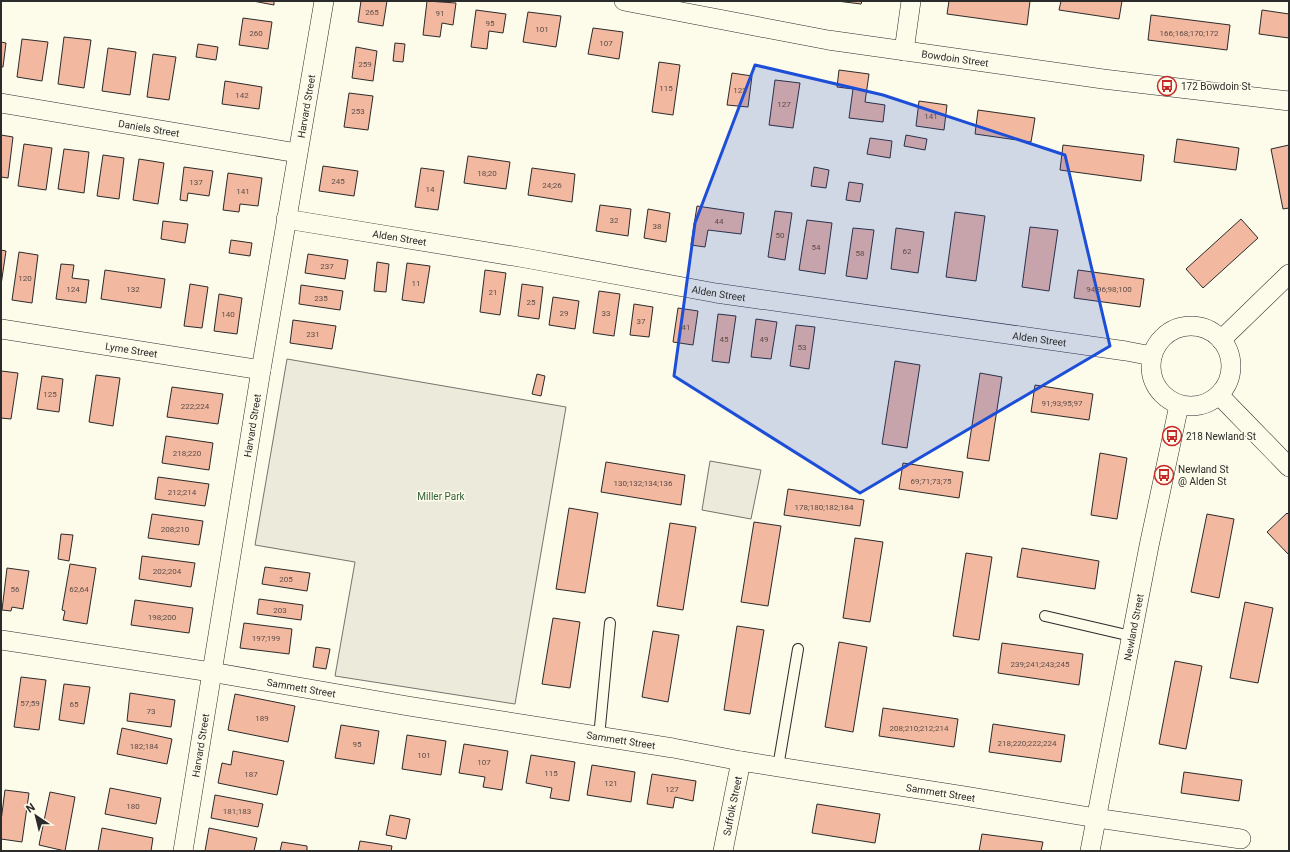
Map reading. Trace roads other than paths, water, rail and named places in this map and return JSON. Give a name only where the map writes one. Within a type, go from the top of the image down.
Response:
[{"type":"street","name":"Harvard Street","points":[[183,851],[286,219],[324,1]]},
{"type":"street","points":[[904,51],[911,1]]},
{"type":"street","name":"Bowdoin Street","points":[[629,2],[828,40],[1103,79],[1289,101]]},
{"type":"street","name":"Daniels Street","points":[[1,103],[298,152]]},
{"type":"street","name":"Alden Street","points":[[286,219],[525,258],[716,293],[1126,351],[1152,356]]},
{"type":"street","points":[[1221,340],[1289,274]]},
{"type":"street","points":[[1188,326],[1200,327],[1212,332],[1221,340],[1229,353],[1231,368],[1228,383],[1219,395],[1210,402],[1190,406],[1179,405],[1165,398],[1156,386],[1151,372],[1152,356],[1157,345],[1165,336],[1176,329],[1188,326]]},
{"type":"street","name":"Lyme Street","points":[[1,329],[261,370]]},
{"type":"street","points":[[1219,395],[1289,467]]},
{"type":"street","name":"Newland Street","points":[[1090,851],[1131,636],[1179,405]]},
{"type":"street","name":"Sammett Street","points":[[1,640],[211,672],[408,706],[673,748],[778,767],[1096,818],[1241,839]]},
{"type":"street","name":"Suffolk Street","points":[[723,851],[741,761]]},
{"type":"lane","points":[[1045,616],[1131,636]]},
{"type":"lane","points":[[599,737],[610,623]]},
{"type":"lane","points":[[778,767],[798,650]]},
{"type":"place","name":"172 Bowdoin St","points":[[1167,86]]},
{"type":"place","name":"218 Newland St","points":[[1172,436]]},
{"type":"place","name":"Newland St @ Alden St","points":[[1164,475]]},
{"type":"park label","name":"Miller Park","points":[[441,496]]}]
